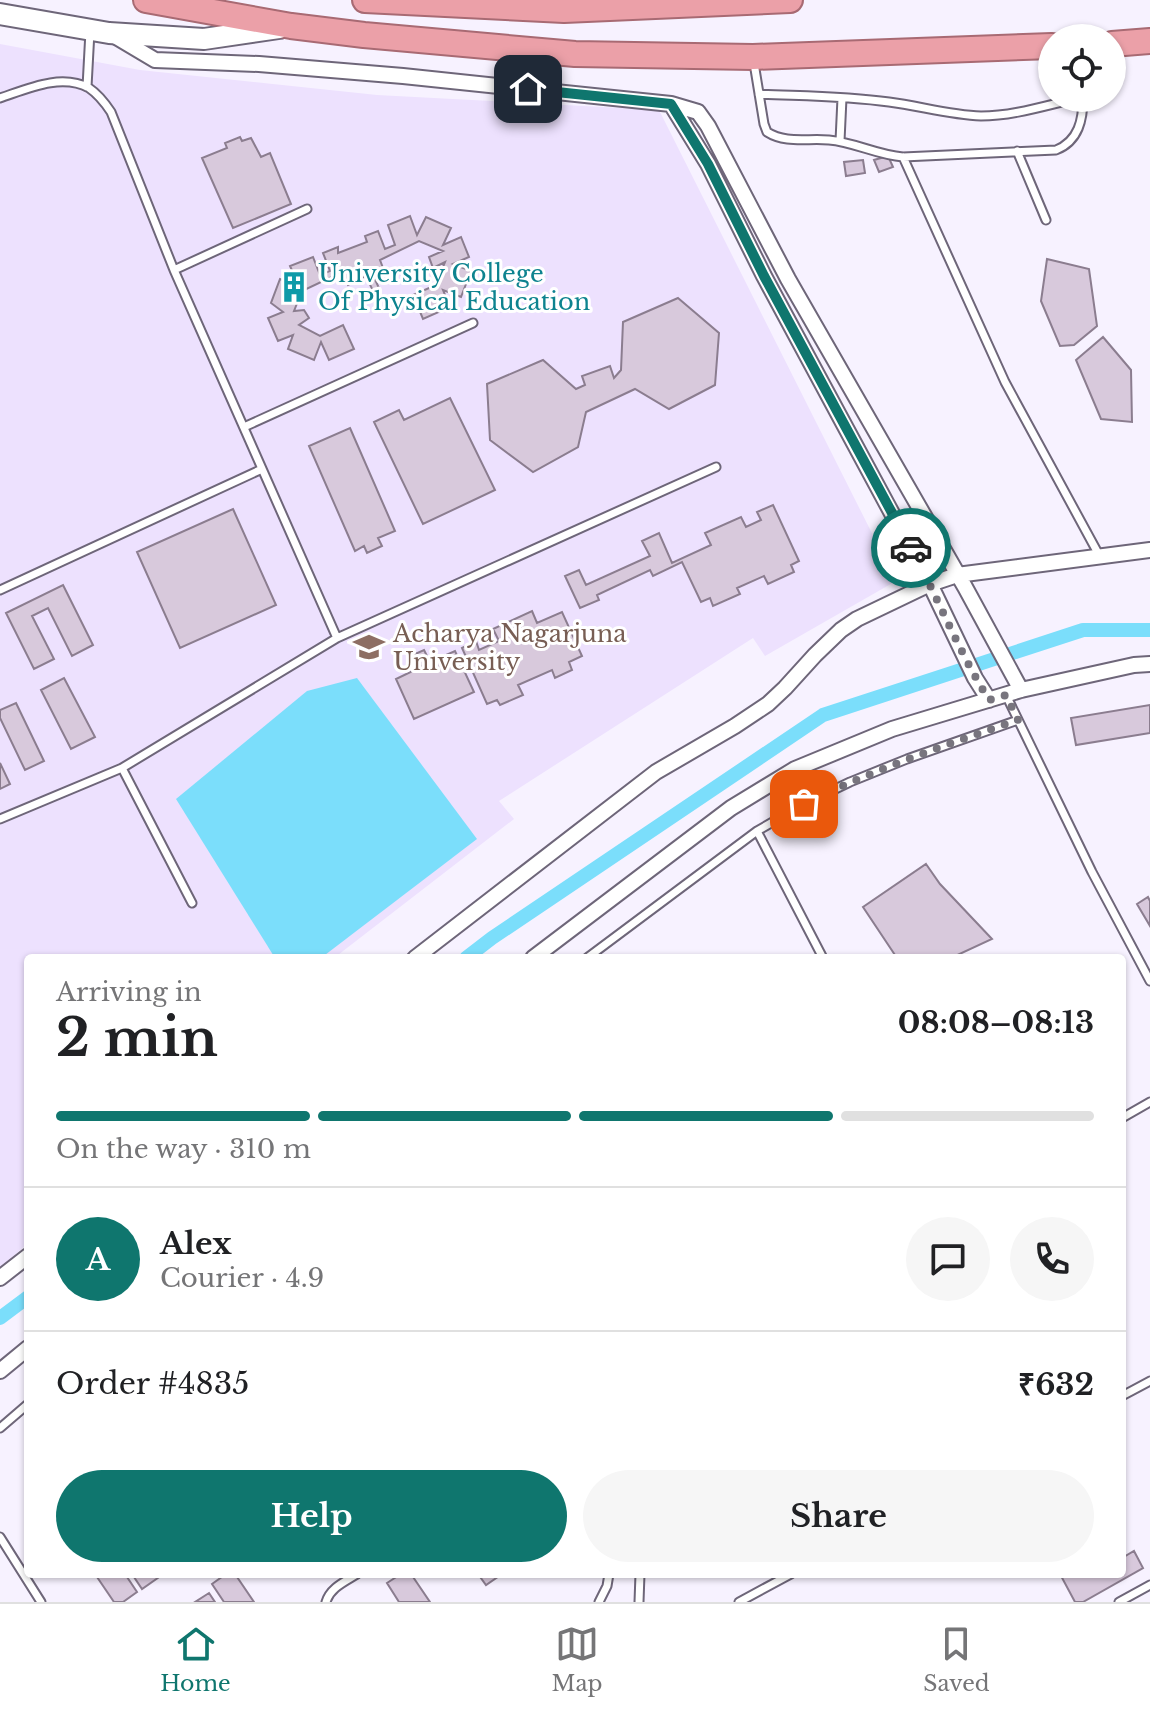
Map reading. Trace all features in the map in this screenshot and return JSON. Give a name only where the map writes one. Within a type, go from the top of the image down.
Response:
[{"type":"highway","points":[[146,0],[291,26],[575,54],[753,57],[1038,47]]},
{"type":"highway","points":[[365,0],[564,10],[790,0]]},
{"type":"highway","points":[[1126,43],[1150,41]]},
{"type":"main road","points":[[0,14],[100,31],[204,39],[291,26]]},
{"type":"street","points":[[100,31],[155,60],[259,64],[403,76],[671,104],[698,112],[795,292],[1021,690]]},
{"type":"street","points":[[671,104],[708,164],[764,276],[934,591],[975,678],[989,700]]},
{"type":"street","points":[[420,954],[656,772],[768,704],[841,630],[857,619],[961,581],[1099,555],[1150,550]]},
{"type":"street","points":[[538,954],[731,808],[795,769],[892,729],[1021,690],[1150,664]]},
{"type":"street","points":[[0,1278],[24,1259]]},
{"type":"street","points":[[0,1371],[24,1351]]},
{"type":"lane","points":[[87,87],[100,31]]},
{"type":"lane","points":[[753,57],[764,124],[767,132],[784,140],[840,141],[888,156],[903,157],[1056,150],[1070,142],[1081,121],[1081,112]]},
{"type":"lane","points":[[0,98],[66,81],[87,87],[100,97],[111,112],[174,270],[337,638]]},
{"type":"lane","points":[[759,94],[894,103],[980,116],[1038,107]]},
{"type":"lane","points":[[840,141],[842,98]]},
{"type":"lane","points":[[1017,151],[1046,220]]},
{"type":"lane","points":[[903,157],[1005,382],[1099,555]]},
{"type":"lane","points":[[174,270],[307,209]]},
{"type":"lane","points":[[244,427],[473,323]]},
{"type":"lane","points":[[0,819],[122,768],[337,638],[716,467]]},
{"type":"lane","points":[[0,590],[262,469]]},
{"type":"lane","points":[[1006,695],[1092,872],[1150,981]]},
{"type":"lane","points":[[592,954],[757,831],[804,804],[907,759],[1018,720]]},
{"type":"lane","points":[[122,768],[192,903]]},
{"type":"lane","points":[[757,831],[821,954]]},
{"type":"lane","points":[[1126,1116],[1150,1102]]},
{"type":"lane","points":[[1126,1394],[1150,1381]]},
{"type":"lane","points":[[0,1428],[24,1407]]},
{"type":"lane","points":[[0,1537],[24,1575]]},
{"type":"lane","points":[[26,1578],[41,1602]]},
{"type":"lane","points":[[326,1602],[334,1589],[351,1578]]},
{"type":"lane","points":[[599,1602],[608,1578]]},
{"type":"lane","points":[[639,1602],[640,1578]]},
{"type":"lane","points":[[739,1602],[784,1578]]},
{"type":"lane","points":[[1119,1602],[1150,1585]]},
{"type":"shaded area","name":"Acharya Nagarjuna University","points":[[0,44],[140,70],[377,95],[659,110],[896,581],[765,656],[753,638],[499,801],[514,819],[339,954],[24,954],[24,1247],[0,1268]]},
{"type":"water","points":[[357,678],[477,839],[326,954],[273,954],[176,799],[307,691]]},
{"type":"building","points":[[240,137],[242,141],[251,138],[261,157],[270,153],[291,204],[233,228],[202,158],[227,148],[225,143]]},
{"type":"building","points":[[888,156],[893,167],[879,172],[874,160]]},
{"type":"building","points":[[863,160],[865,173],[846,176],[844,162]]},
{"type":"building","name":"University College Of Physical Education","points":[[410,216],[417,235],[426,217],[451,228],[443,245],[461,237],[469,257],[453,264],[471,271],[461,297],[443,290],[450,307],[423,319],[413,295],[436,285],[445,262],[433,268],[429,257],[443,251],[419,241],[380,260],[383,268],[372,273],[379,288],[373,291],[366,276],[348,285],[342,272],[302,291],[294,311],[304,310],[309,318],[299,325],[320,336],[343,325],[354,349],[329,360],[321,342],[314,360],[288,349],[293,335],[278,341],[268,318],[283,312],[271,303],[280,279],[299,286],[290,266],[313,257],[320,275],[330,271],[323,253],[338,247],[338,253],[367,242],[365,236],[378,231],[385,249],[395,245],[388,225]]},
{"type":"building","points":[[1047,259],[1089,269],[1097,326],[1074,345],[1060,346],[1041,301]]},
{"type":"building","points":[[678,298],[719,333],[715,385],[669,409],[635,389],[586,412],[578,447],[533,472],[490,440],[487,384],[543,360],[576,389],[585,385],[582,376],[610,366],[614,378],[621,370],[623,322]]},
{"type":"building","points":[[1103,337],[1131,370],[1132,422],[1101,419],[1076,360]]},
{"type":"building","points":[[450,398],[495,490],[423,524],[374,422],[399,410],[404,420]]},
{"type":"building","points":[[350,428],[395,531],[378,538],[382,546],[367,553],[364,546],[355,551],[309,446]]},
{"type":"building","points":[[773,505],[799,561],[791,565],[794,572],[768,584],[764,576],[737,588],[740,594],[713,606],[710,598],[701,602],[682,562],[653,576],[650,570],[597,595],[599,600],[580,608],[565,576],[579,570],[586,585],[650,556],[642,541],[659,533],[672,563],[711,545],[705,533],[741,517],[746,527],[761,520],[757,512]]},
{"type":"building","points":[[233,509],[276,605],[180,648],[137,552]]},
{"type":"building","points":[[63,585],[93,645],[72,656],[48,608],[32,616],[54,659],[34,669],[6,613]]},
{"type":"building","points":[[532,611],[537,623],[562,612],[582,656],[569,662],[572,670],[555,678],[552,670],[518,685],[523,695],[500,705],[497,700],[487,704],[462,648],[476,641],[479,650],[499,641],[493,629]]},
{"type":"building","points":[[424,650],[430,662],[455,651],[474,692],[414,719],[396,679],[421,667],[415,654]]},
{"type":"building","points":[[64,678],[95,737],[71,749],[41,690]]},
{"type":"building","points":[[16,703],[44,761],[25,770],[0,718],[0,710]]},
{"type":"building","points":[[1150,705],[1150,733],[1076,745],[1071,718]]},
{"type":"building","points":[[0,763],[10,784],[0,789]]},
{"type":"building","points":[[926,864],[940,884],[992,939],[960,954],[894,954],[863,907]]},
{"type":"building","points":[[1148,897],[1150,901],[1150,926],[1137,904]]},
{"type":"building","points":[[1134,1551],[1143,1568],[1126,1578],[1126,1556]]},
{"type":"building","points":[[98,1578],[128,1578],[137,1592],[123,1602],[114,1602]]},
{"type":"building","points":[[135,1578],[158,1578],[142,1589]]},
{"type":"building","points":[[220,1578],[238,1578],[254,1602],[224,1602],[212,1584]]},
{"type":"building","points":[[395,1578],[414,1578],[430,1602],[399,1602],[387,1583]]},
{"type":"building","points":[[481,1578],[496,1578],[486,1585]]},
{"type":"building","points":[[1062,1578],[1125,1578],[1083,1602],[1075,1602]]},
{"type":"building","points":[[209,1593],[215,1602],[195,1602]]},
{"type":"waterway","points":[[471,954],[823,715],[1083,630],[1150,630]]},
{"type":"waterway","points":[[0,1318],[24,1300]]},
{"type":"way so far","points":[[804,804],[907,759],[1018,720],[1006,695],[989,700],[975,678],[911,548]]},
{"type":"place","name":"University College Of Physical Education","points":[[294,287]]},
{"type":"place","name":"Acharya Nagarjuna University","points":[[369,647]]},
{"type":"route","points":[[528,89],[671,104],[708,164],[764,276],[911,548]]}]
